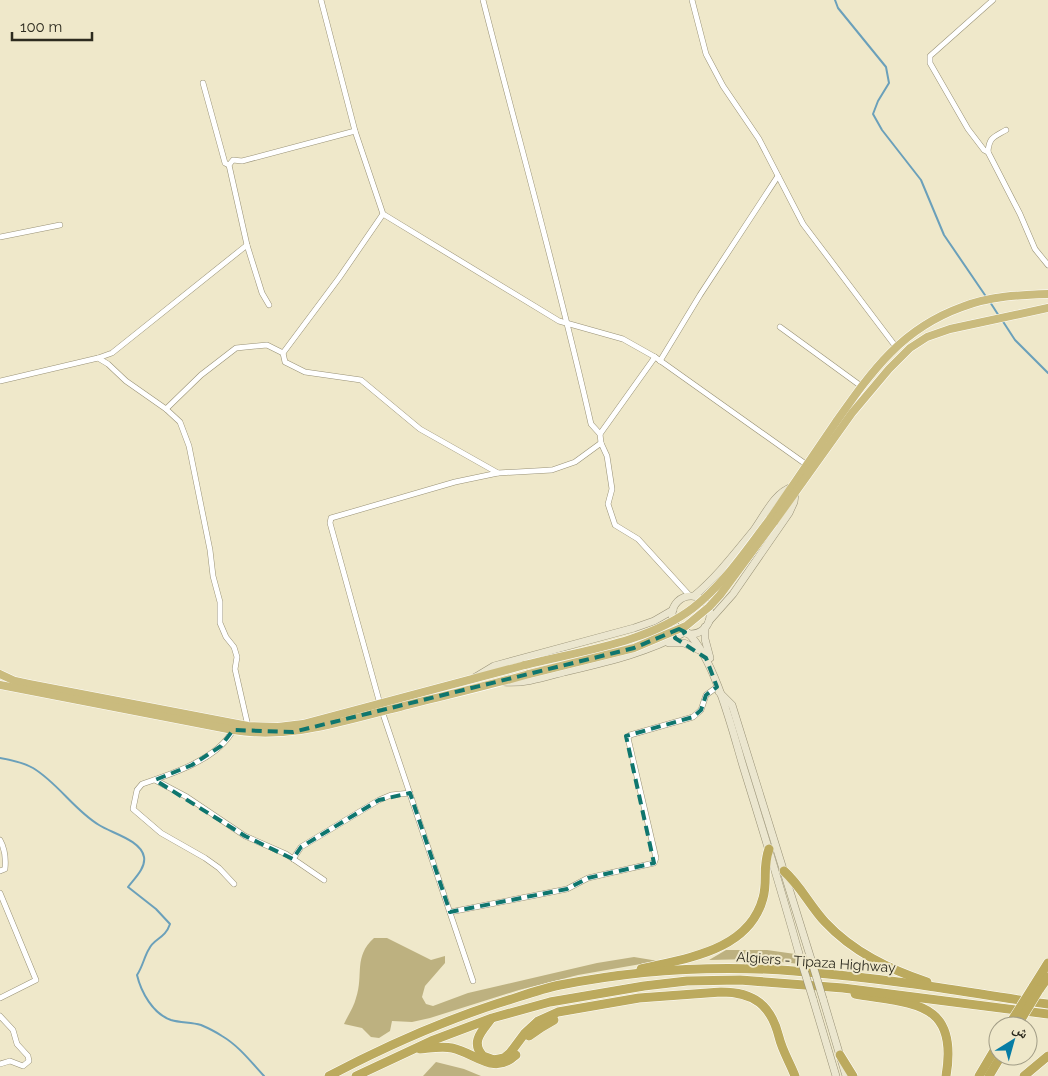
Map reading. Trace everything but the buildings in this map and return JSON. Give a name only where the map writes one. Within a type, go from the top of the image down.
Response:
[{"type":"highway","points":[[794,490],[807,465],[861,386],[896,346],[928,322],[957,309],[1007,296],[1048,294]]},
{"type":"highway","points":[[0,674],[29,684],[248,726],[269,728],[294,725],[501,682],[634,648],[662,638],[686,626],[709,608],[852,413],[904,353],[933,334],[1048,308]]},
{"type":"highway","points":[[0,685],[233,730],[260,733],[293,732],[474,678],[631,638],[657,629],[694,608],[714,589],[772,521]]},
{"type":"highway","points":[[609,977],[712,950],[735,939],[754,919],[760,907],[765,887],[764,862],[768,849]]},
{"type":"highway","points":[[784,871],[825,922],[855,949],[880,963],[913,977],[989,997],[1048,1003]]},
{"type":"highway","points":[[1018,1016],[1036,988],[1048,963]]},
{"type":"highway","name":"Algiers - Tipaza Highway","points":[[329,1076],[360,1059],[455,1017],[559,985],[609,977],[729,968],[792,971],[908,983],[989,997]]},
{"type":"highway","points":[[1036,988],[1048,977]]},
{"type":"highway","name":"Algiers - Tipaza Highway","points":[[356,1076],[462,1028],[492,1018],[550,1002],[644,986],[687,981],[740,980],[823,986],[894,993],[1048,1014]]},
{"type":"highway","points":[[823,986],[836,991],[909,1004],[928,1010],[940,1022],[947,1035],[946,1072],[941,1076]]},
{"type":"highway","points":[[492,1018],[479,1034],[477,1044],[483,1056],[494,1060],[507,1056],[525,1033],[538,1022],[558,1012],[655,996],[726,992],[750,997],[760,1002],[767,1009],[776,1026],[795,1076]]},
{"type":"highway","points":[[411,1050],[437,1047],[454,1048],[486,1066],[498,1067],[510,1061],[524,1042],[537,1030],[554,1020],[569,1015],[635,1004],[722,996],[738,998],[758,1006],[779,1036]]},
{"type":"highway","points":[[840,1055],[853,1076]]},
{"type":"highway","points":[[1024,1076],[1048,1056]]},
{"type":"highway","points":[[979,1076],[988,1061]]},
{"type":"main road","points":[[501,682],[517,683],[602,663],[661,644],[686,633],[699,632],[733,594],[783,521],[793,506],[794,490],[779,495],[718,573],[692,596],[679,600],[673,610],[672,618],[675,625],[686,633],[706,658],[712,671]]},
{"type":"main road","points":[[692,596],[702,600],[710,613],[705,640],[712,671],[836,1076]]},
{"type":"main road","points":[[474,678],[489,668],[644,625],[673,610]]},
{"type":"main road","points":[[661,644],[676,642],[694,646],[706,658]]},
{"type":"main road","points":[[718,689],[732,705],[846,1076]]},
{"type":"street","points":[[321,0],[355,132],[384,214],[559,321],[622,339],[658,359],[807,465]]},
{"type":"street","points":[[483,0],[541,227],[568,324],[591,424],[600,434],[607,456],[612,489],[608,504],[615,525],[643,544],[653,557],[692,596]]},
{"type":"street","points":[[692,0],[706,54],[723,86],[760,139],[802,224],[896,346]]},
{"type":"street","points":[[988,152],[984,150],[968,129],[930,63],[930,56],[993,0]]},
{"type":"street","points":[[203,83],[229,163],[247,245],[262,293],[269,305]]},
{"type":"street","points":[[1006,130],[988,142],[988,152],[1020,214],[1034,249],[1048,265]]},
{"type":"street","points":[[229,163],[355,132]]},
{"type":"street","points":[[600,434],[658,359],[778,176]]},
{"type":"street","points":[[384,214],[283,353],[285,362],[305,372],[361,380],[420,429],[496,470],[498,473]]},
{"type":"street","points":[[0,237],[60,224]]},
{"type":"street","points":[[0,381],[112,353],[247,245]]},
{"type":"street","points":[[780,327],[861,386]]},
{"type":"street","points":[[166,409],[201,375],[236,348],[267,345],[283,353]]},
{"type":"street","points":[[98,358],[108,364],[126,381],[166,409],[180,422],[189,446],[210,550],[213,576],[220,602],[220,623],[226,637],[234,647],[237,657],[235,669],[248,726]]},
{"type":"street","points":[[473,982],[381,707],[330,519],[334,516],[454,482],[498,473],[552,470],[576,462],[602,443]]},
{"type":"street","points":[[450,912],[567,888],[588,878],[654,863],[657,859],[628,738],[630,735],[693,717],[701,710],[706,695],[718,689]]},
{"type":"street","points":[[233,730],[226,742],[192,765],[142,784],[137,790],[133,809],[161,833],[219,868],[234,884]]},
{"type":"street","points":[[155,780],[191,800],[245,836],[280,851],[324,880]]},
{"type":"street","points":[[293,859],[301,847],[379,800],[391,795],[410,793]]},
{"type":"street","points":[[0,840],[3,846],[5,862],[5,869],[0,871]]},
{"type":"street","points":[[0,893],[36,980],[0,998]]},
{"type":"street","points":[[0,1016],[13,1030],[15,1040],[28,1056],[29,1061],[23,1066],[10,1061],[0,1064]]},
{"type":"highlighted area","points":[[679,629],[685,632],[675,638],[706,658],[717,687],[706,695],[701,710],[693,717],[626,736],[654,863],[588,878],[567,889],[450,912],[410,793],[379,800],[301,847],[293,859],[245,836],[155,780],[192,765],[221,746],[233,730],[293,732],[634,648]]},
{"type":"shaded area","points":[[374,938],[387,938],[431,960],[445,956],[445,963],[425,986],[422,997],[426,1004],[433,1006],[468,993],[597,963],[634,957],[658,961],[578,975],[519,990],[430,1018],[412,1022],[392,1021],[390,1031],[379,1038],[371,1037],[362,1028],[344,1024],[356,998],[363,952]]},
{"type":"shaded area","points":[[726,950],[767,950],[795,954],[800,964],[752,959],[709,960]]},
{"type":"shaded area","points":[[436,1062],[464,1069],[481,1076],[423,1076]]},
{"type":"waterway","points":[[835,0],[838,8],[886,67],[889,83],[878,101],[873,114],[882,130],[921,180],[944,235],[987,298]]},
{"type":"waterway","points":[[990,302],[999,316]]},
{"type":"waterway","points":[[1002,320],[1015,340],[1048,373]]},
{"type":"waterway","points":[[0,758],[33,768],[50,781],[90,819],[132,842],[142,851],[144,857],[143,865],[128,887],[156,909],[170,924],[165,933],[151,945],[147,952],[137,975],[141,988],[153,1008],[159,1013],[171,1020],[194,1023],[215,1032],[234,1044],[264,1076]]}]
